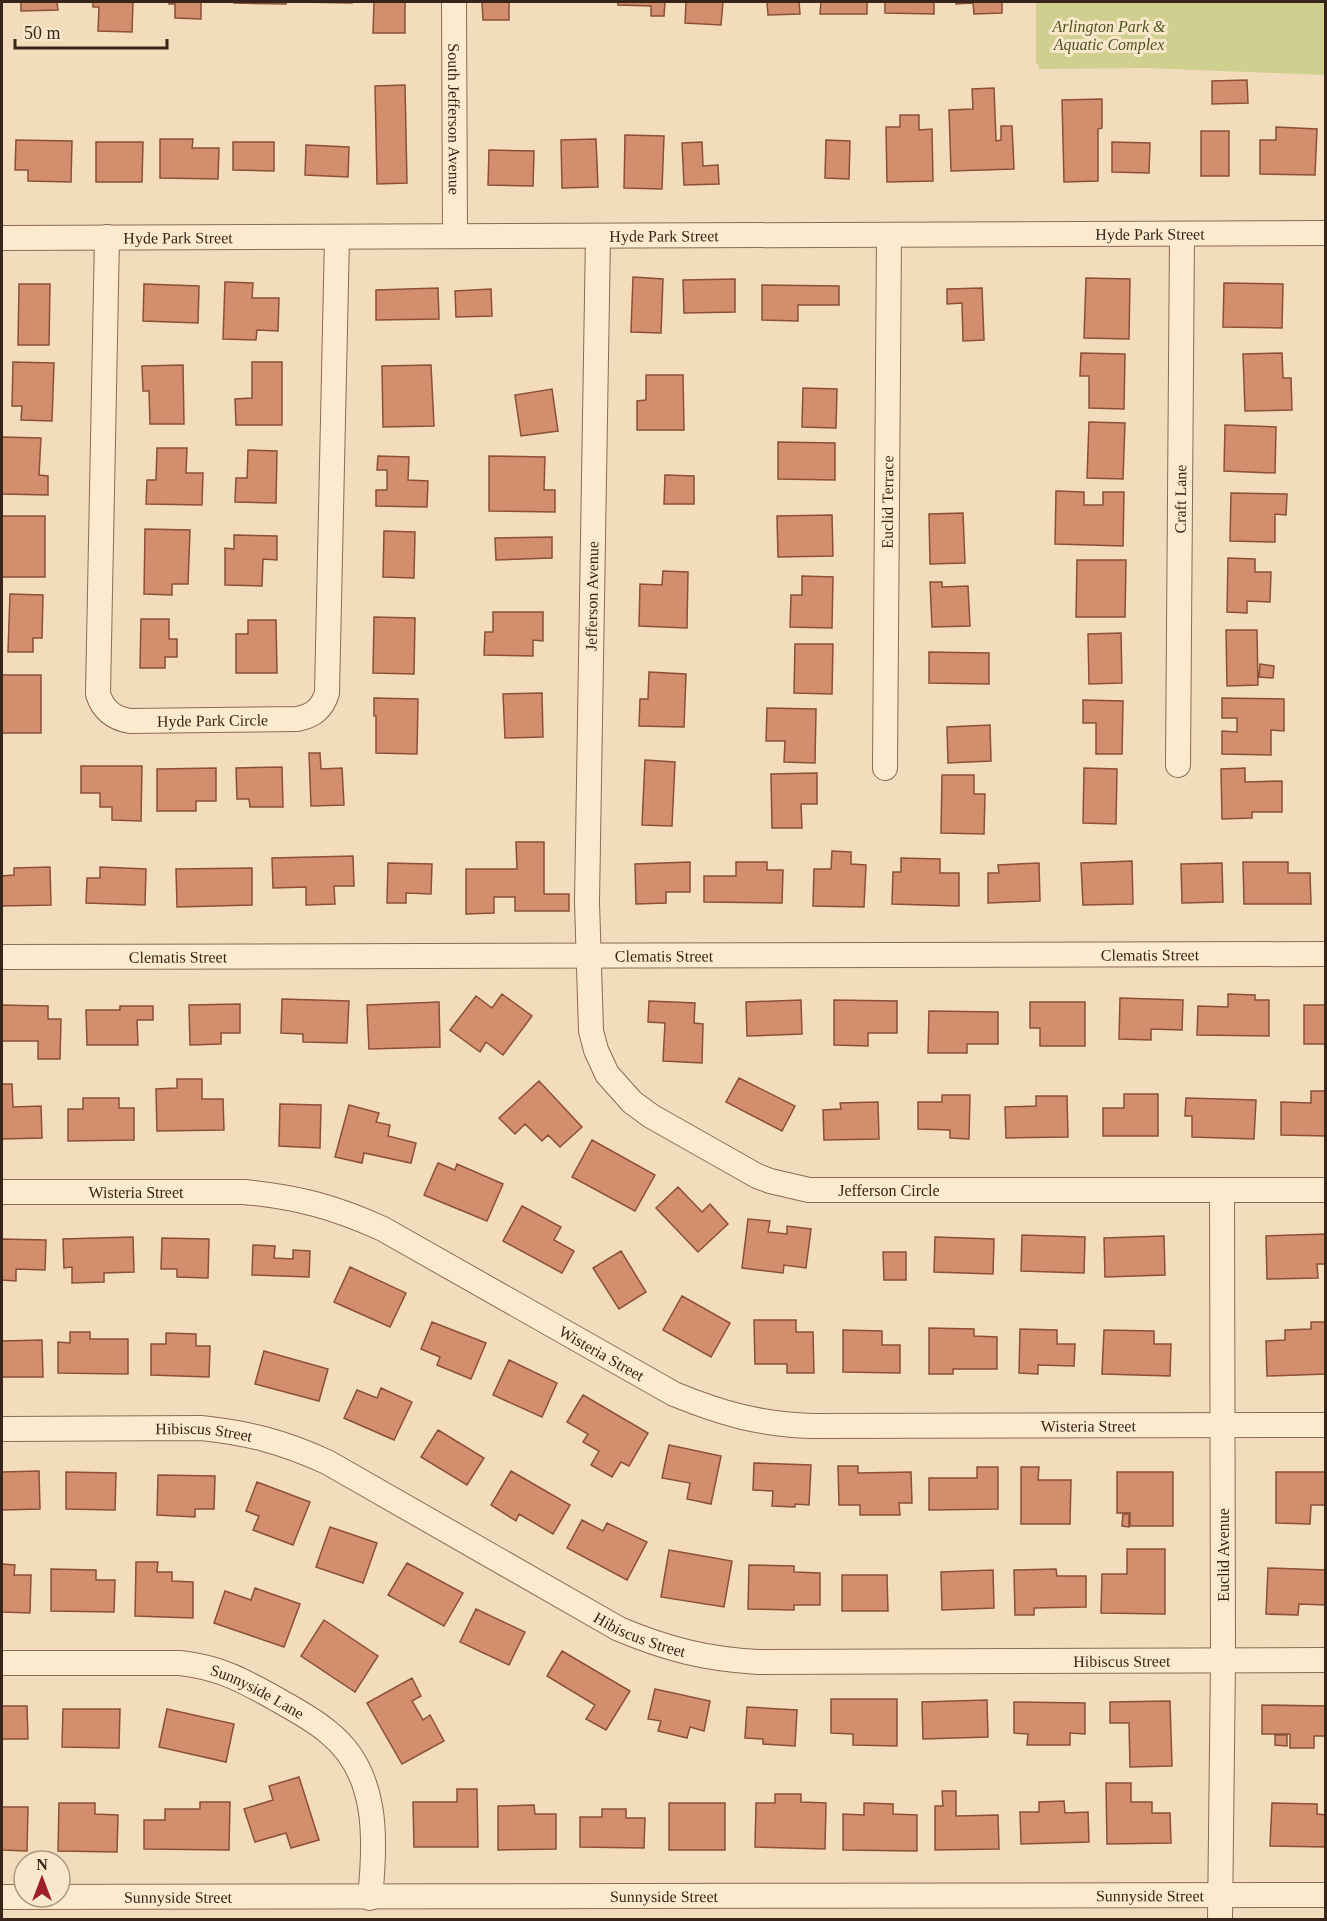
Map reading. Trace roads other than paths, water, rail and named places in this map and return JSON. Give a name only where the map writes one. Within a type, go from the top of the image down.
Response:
[{"type":"street","name":"South Jefferson Avenue","points":[[454,2],[455,235]]},
{"type":"street","name":"Hyde Park Street","points":[[2,238],[1326,233]]},
{"type":"street","name":"Craft Lane","points":[[1178,765],[1182,234]]},
{"type":"street","name":"Jefferson Avenue","points":[[588,956],[598,236]]},
{"type":"street","name":"Euclid Terrace","points":[[885,768],[889,236]]},
{"type":"street","name":"Hyde Park Circle","points":[[107,237],[98,694],[100,703],[109,713],[130,721],[297,719],[309,717],[323,704],[327,693],[337,237]]},
{"type":"street","name":"Clematis Street","points":[[2,957],[1326,954]]},
{"type":"street","name":"Jefferson Circle","points":[[588,956],[591,1031],[596,1050],[607,1074],[624,1095],[651,1116],[757,1176],[770,1181],[809,1190],[1326,1190]]},
{"type":"street","name":"Euclid Avenue","points":[[1220,1920],[1223,1661],[1222,1190]]},
{"type":"street","name":"Wisteria Street","points":[[2,1192],[244,1192],[319,1204],[353,1215],[383,1229],[674,1394],[715,1411],[757,1422],[812,1426],[1326,1425]]},
{"type":"street","name":"Hibiscus Street","points":[[2,1429],[201,1428],[234,1431],[270,1439],[327,1462],[618,1629],[683,1652],[729,1660],[758,1662],[1326,1660]]},
{"type":"street","name":"Sunnyside Lane","points":[[2,1663],[180,1663],[197,1665],[225,1672],[244,1681],[308,1718],[339,1742],[356,1764],[368,1790],[373,1814],[370,1898]]},
{"type":"street","name":"Sunnyside Street","points":[[2,1898],[1326,1895]]},
{"type":"park label","name":"Arlington Park & Aquatic Complex","points":[[1109,35]]}]
